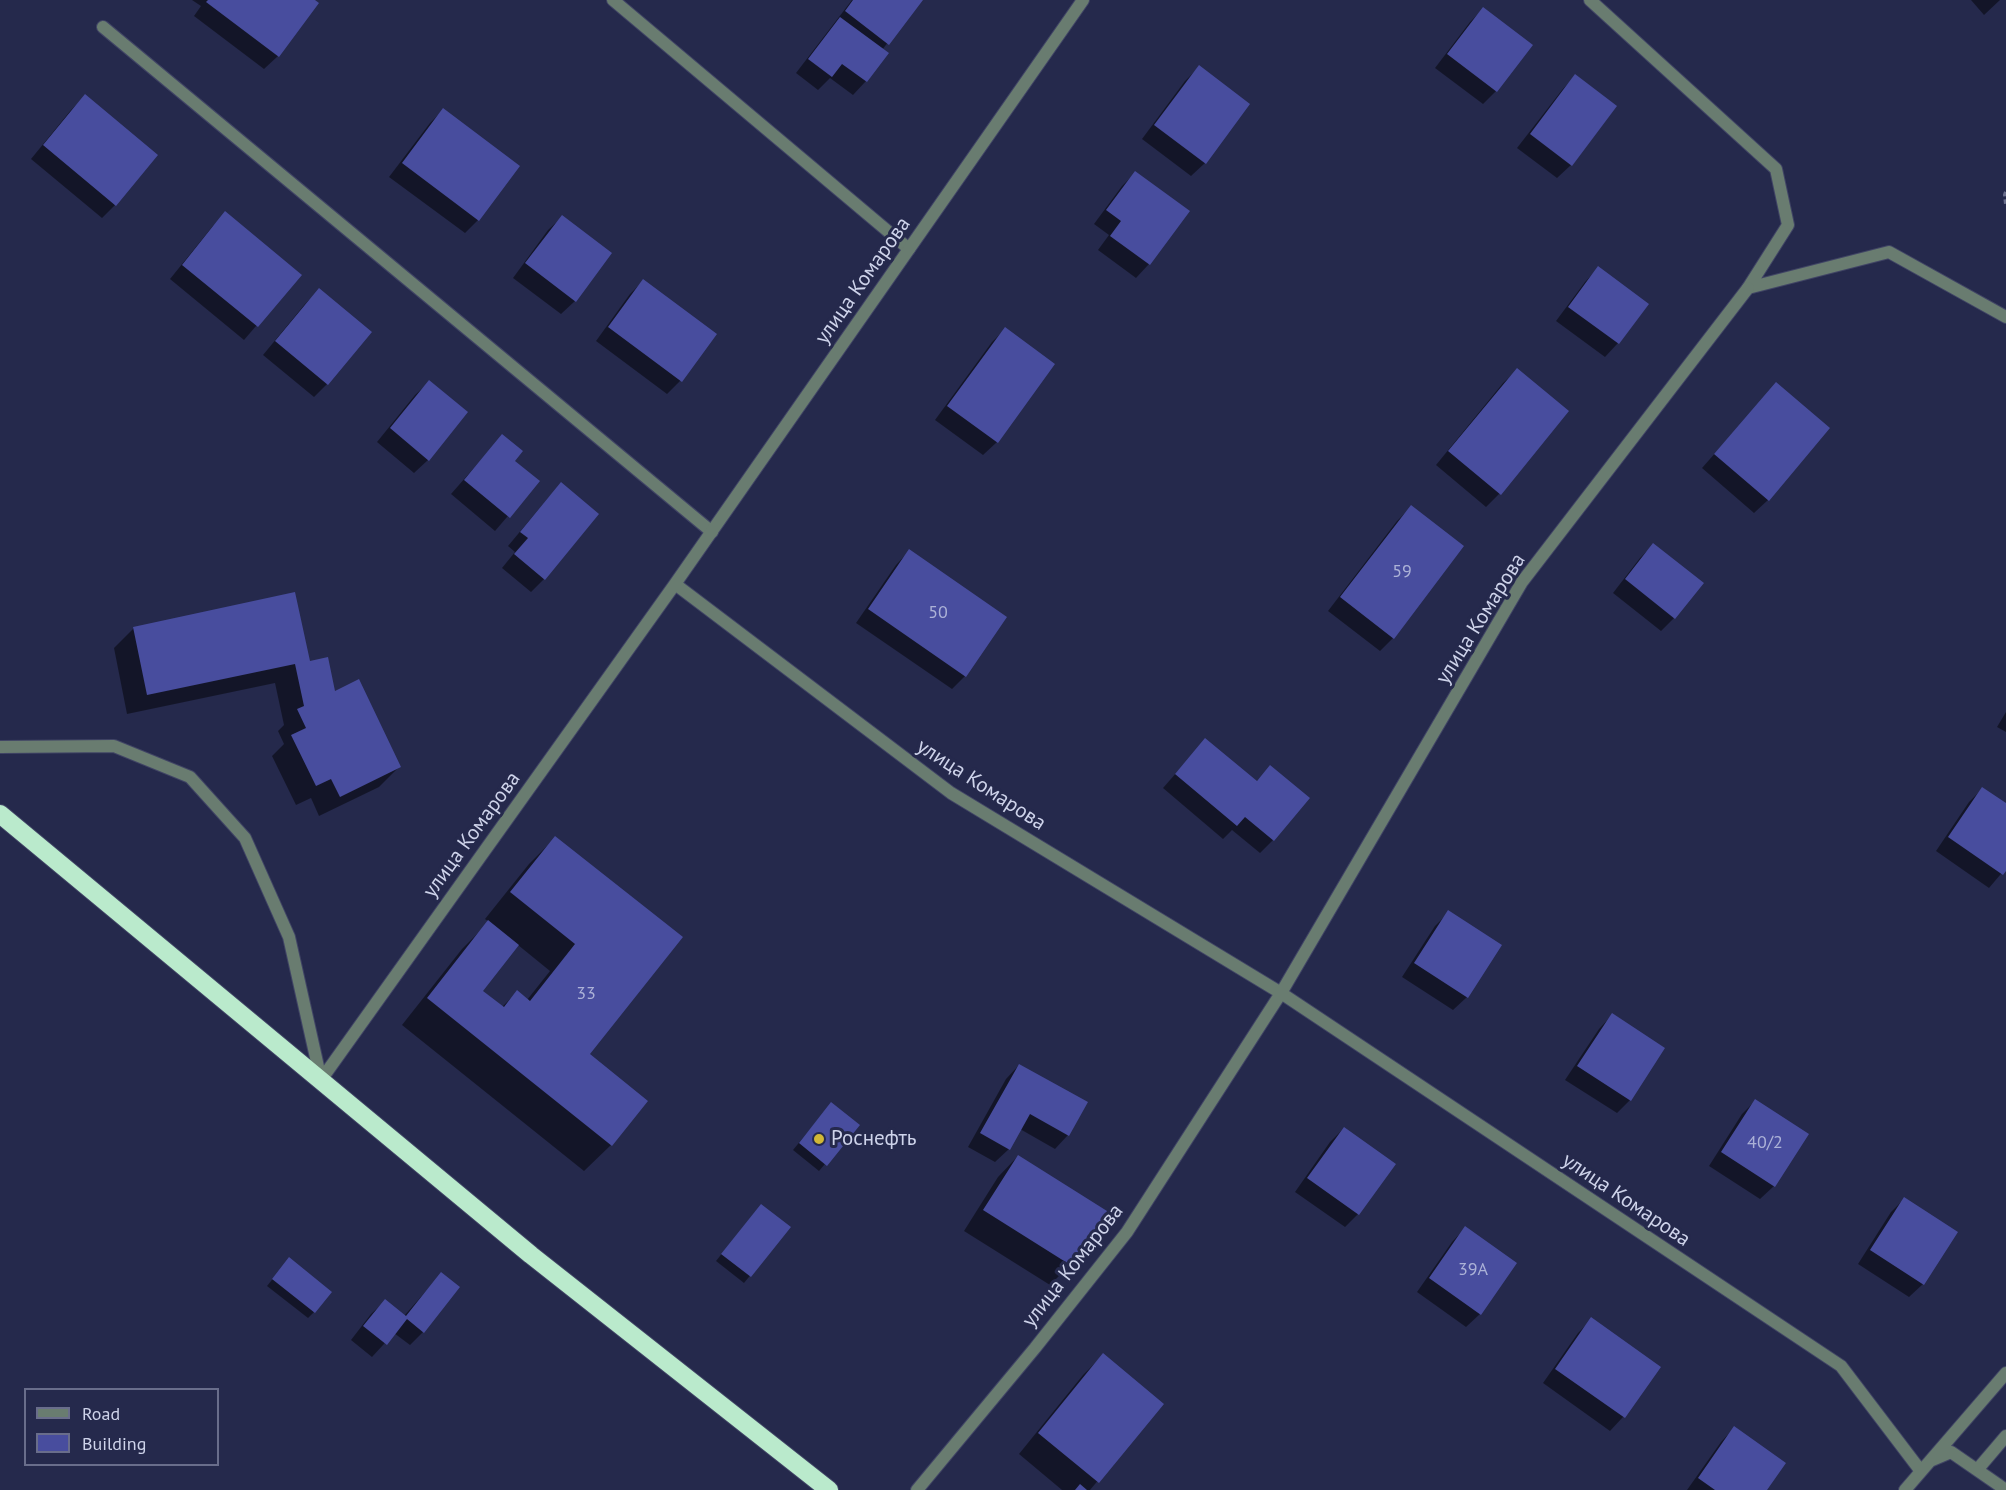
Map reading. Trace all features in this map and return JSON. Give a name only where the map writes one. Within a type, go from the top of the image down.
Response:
[{"type":"highway","points":[[0,814],[531,1256],[829,1490]]},
{"type":"street","points":[[613,0],[909,249]]},
{"type":"street","name":"улица Комарова","points":[[321,1080],[675,584],[1083,0]]},
{"type":"street","name":"улица Комарова","points":[[917,1490],[1035,1348],[1126,1232],[1281,993],[1522,582],[1748,288],[1788,225],[1776,169],[1590,0]]},
{"type":"street","points":[[103,27],[711,532]]},
{"type":"street","points":[[1748,288],[1889,252],[2006,317]]},
{"type":"street","name":"улица Комарова","points":[[675,584],[951,793],[1281,993],[1841,1366],[1923,1467]]},
{"type":"street","points":[[0,747],[114,746],[190,777],[245,838],[289,937],[321,1080]]},
{"type":"street","points":[[1905,1490],[2006,1372]]},
{"type":"street","points":[[1977,1470],[2006,1436]]},
{"type":"street","points":[[1923,1467],[1951,1452],[2006,1490]]},
{"type":"path","points":[[2006,192],[2004,195],[2006,204]]},
{"type":"building","points":[[208,0],[315,0],[319,3],[279,57],[206,2]]},
{"type":"building","points":[[853,0],[923,0],[889,45],[845,11]]},
{"type":"building","points":[[1483,7],[1533,45],[1497,92],[1447,54]]},
{"type":"building","points":[[840,17],[889,53],[867,82],[842,64],[832,77],[808,59]]},
{"type":"building","points":[[1199,65],[1250,104],[1206,164],[1154,125]]},
{"type":"building","points":[[1575,74],[1617,106],[1572,166],[1530,134]]},
{"type":"building","points":[[85,94],[158,155],[116,206],[43,145]]},
{"type":"building","points":[[443,108],[520,166],[479,221],[402,163]]},
{"type":"building","points":[[1135,171],[1190,211],[1150,265],[1110,236],[1121,221],[1106,210]]},
{"type":"building","points":[[225,211],[302,275],[258,327],[182,265]]},
{"type":"building","points":[[562,215],[612,253],[576,302],[525,263]]},
{"type":"building","points":[[1598,266],[1649,304],[1619,344],[1568,307]]},
{"type":"building","points":[[643,279],[717,334],[682,382],[608,327]]},
{"type":"building","points":[[319,288],[372,332],[328,385],[275,341]]},
{"type":"building","points":[[1005,327],[1055,364],[998,443],[947,406]]},
{"type":"building","points":[[1517,368],[1569,411],[1501,495],[1448,451]]},
{"type":"building","points":[[429,380],[468,412],[429,461],[390,428]]},
{"type":"building","points":[[1776,382],[1830,428],[1769,501],[1714,454]]},
{"type":"building","points":[[502,434],[523,451],[515,461],[540,481],[510,518],[464,480]]},
{"type":"building","points":[[561,482],[599,514],[545,580],[514,554],[528,538],[520,532]]},
{"type":"building","points":[[1411,505],[1464,546],[1394,639],[1340,597]]},
{"type":"building","points":[[1653,543],[1704,583],[1675,619],[1625,579]]},
{"type":"building","points":[[909,549],[1007,617],[966,677],[868,609]]},
{"type":"building","points":[[295,592],[310,661],[328,657],[335,691],[359,679],[401,767],[340,797],[331,779],[316,786],[291,735],[306,728],[297,709],[304,706],[295,664],[147,695],[133,627]]},
{"type":"building","points":[[1205,738],[1257,781],[1270,765],[1310,798],[1274,841],[1245,817],[1237,826],[1175,774]]},
{"type":"building","points":[[1982,787],[2006,803],[2006,871],[2003,875],[1948,837]]},
{"type":"building","points":[[555,836],[683,937],[590,1054],[648,1101],[612,1146],[427,998],[488,920],[519,945],[483,991],[504,1007],[517,990],[530,1001],[575,944],[510,892]]},
{"type":"building","points":[[1448,910],[1502,945],[1468,998],[1414,963]]},
{"type":"building","points":[[1612,1013],[1665,1048],[1631,1101],[1577,1066]]},
{"type":"building","points":[[1019,1064],[1088,1102],[1069,1136],[1030,1114],[1010,1150],[980,1133]]},
{"type":"building","points":[[1755,1099],[1809,1134],[1775,1187],[1721,1152]]},
{"type":"building","points":[[831,1102],[860,1125],[827,1166],[799,1143]]},
{"type":"building","points":[[1344,1127],[1396,1164],[1359,1215],[1307,1178]]},
{"type":"building","points":[[1018,1155],[1107,1211],[1072,1266],[983,1210]]},
{"type":"building","points":[[1904,1197],[1958,1232],[1924,1285],[1870,1250]]},
{"type":"building","points":[[761,1204],[791,1227],[751,1277],[721,1254]]},
{"type":"building","points":[[1465,1226],[1517,1263],[1481,1315],[1429,1278]]},
{"type":"building","points":[[289,1257],[332,1292],[315,1313],[272,1279]]},
{"type":"building","points":[[441,1272],[460,1287],[424,1333],[407,1319],[387,1345],[363,1326],[385,1299],[406,1316]]},
{"type":"building","points":[[1591,1317],[1661,1367],[1625,1418],[1555,1369]]},
{"type":"building","points":[[1103,1353],[1164,1404],[1099,1483],[1038,1433]]},
{"type":"building","points":[[1734,1426],[1786,1463],[1767,1490],[1715,1490],[1698,1478]]},
{"type":"building","points":[[1080,1484],[1087,1490],[1075,1490]]},
{"type":"place","name":"Роснефть","points":[[819,1139]]}]
